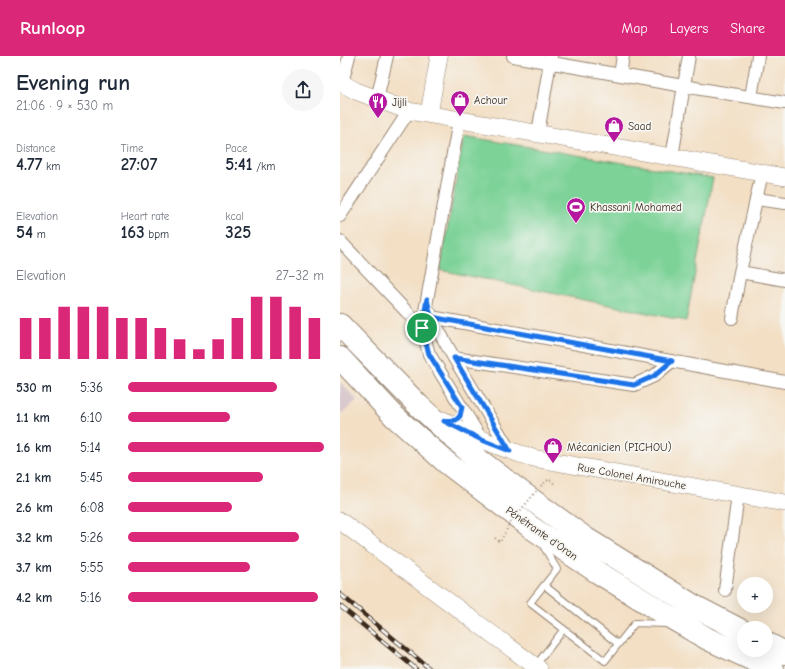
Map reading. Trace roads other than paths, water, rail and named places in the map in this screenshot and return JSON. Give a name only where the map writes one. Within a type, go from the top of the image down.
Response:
[{"type":"highway","name":"Pénétrante d'Oran","points":[[340,325],[419,406],[475,457],[585,538],[694,606],[737,628]]},
{"type":"highway","name":"Pénétrante d'Oran","points":[[340,358],[395,416],[447,463],[532,528],[600,573],[682,624],[708,639],[773,669]]},
{"type":"highway","points":[[708,639],[757,669]]},
{"type":"highway","points":[[773,647],[785,653]]},
{"type":"street","points":[[349,56],[341,82],[356,91],[409,111],[785,177]]},
{"type":"street","points":[[378,99],[387,56]]},
{"type":"street","points":[[429,114],[439,56]]},
{"type":"street","points":[[513,56],[551,59],[620,75],[785,103]]},
{"type":"street","points":[[620,75],[623,56]]},
{"type":"street","points":[[672,157],[688,56]]},
{"type":"street","points":[[751,97],[758,56]]},
{"type":"street","points":[[538,133],[551,59]]},
{"type":"street","points":[[340,216],[409,111]]},
{"type":"street","points":[[459,120],[422,328],[429,354],[482,440]]},
{"type":"street","points":[[732,318],[740,272],[762,173]]},
{"type":"street","points":[[756,199],[785,203]]},
{"type":"street","points":[[340,240],[422,328]]},
{"type":"street","points":[[740,272],[785,280]]},
{"type":"street","points":[[427,299],[431,317],[510,451]]},
{"type":"street","points":[[431,317],[785,382]]},
{"type":"street","points":[[454,358],[634,385],[654,376],[672,361]]},
{"type":"street","name":"Rue Colonel Amirouche","points":[[419,406],[444,421],[482,440],[533,458],[785,503]]},
{"type":"street","points":[[444,421],[456,420],[460,416],[462,407]]},
{"type":"street","points":[[725,590],[738,495]]},
{"type":"street","points":[[342,522],[537,667]]},
{"type":"lane","points":[[532,528],[557,569],[530,603],[605,661],[635,623],[682,624]]},
{"type":"lane","points":[[544,585],[618,644]]},
{"type":"lane","points":[[537,667],[564,629]]},
{"type":"railway","points":[[340,594],[430,669]]},
{"type":"railway","points":[[340,606],[416,669]]},
{"type":"place","name":"Achour","points":[[460,117]]},
{"type":"place","name":"Jijli","points":[[378,119]]},
{"type":"place","name":"Saad","points":[[614,143]]},
{"type":"place","name":"Khassani Mohamed","points":[[576,224]]},
{"type":"place","name":"Mécanicien (PICHOU)","points":[[553,464]]}]
